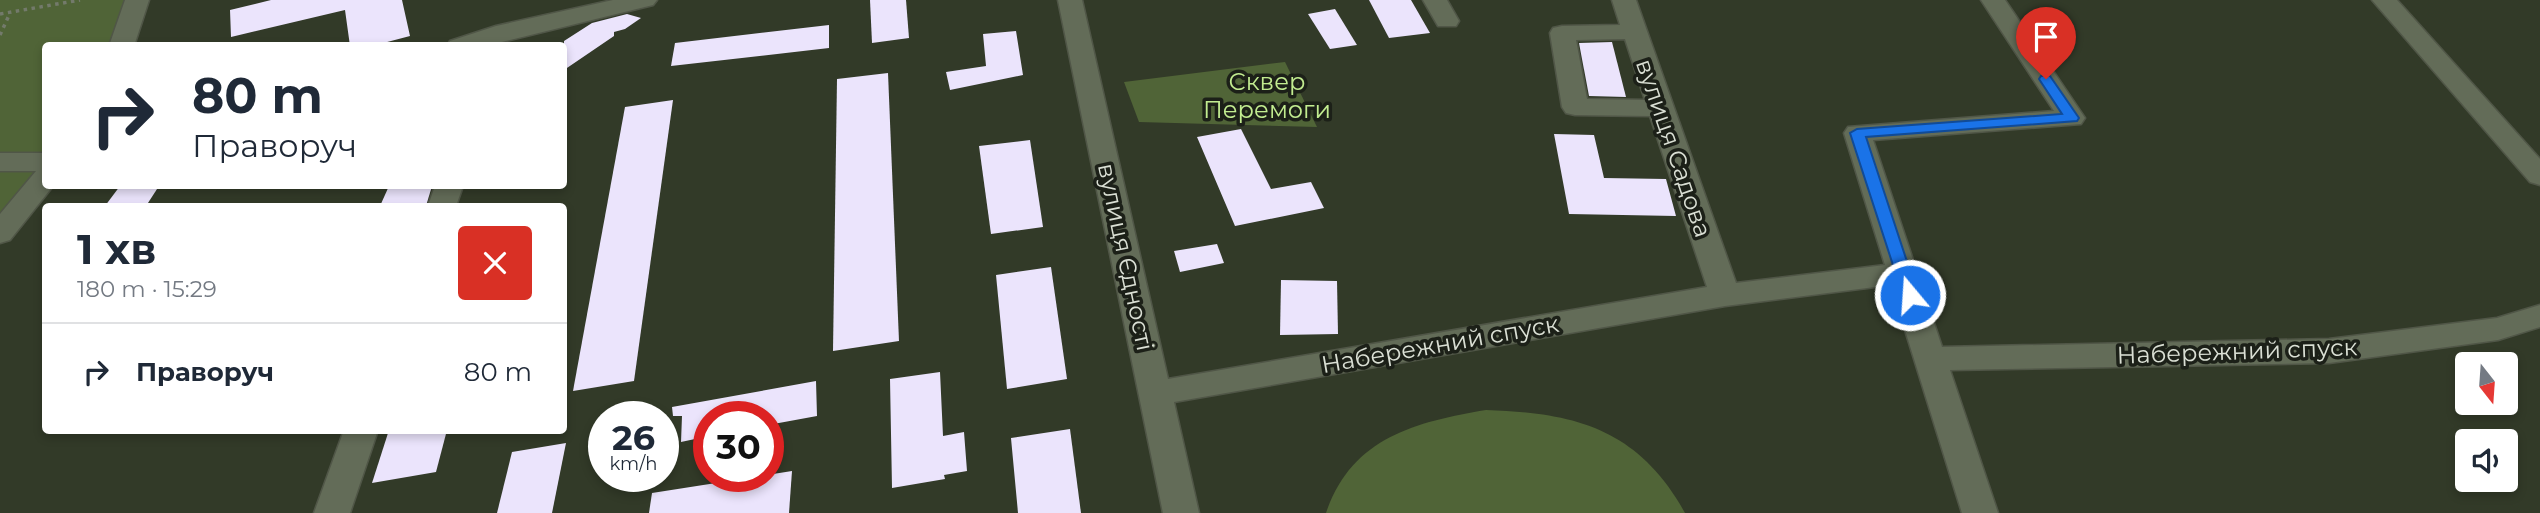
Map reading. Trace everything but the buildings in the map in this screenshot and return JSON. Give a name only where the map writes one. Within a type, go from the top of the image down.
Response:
[{"type":"street","points":[[122,42],[137,0]]},
{"type":"street","points":[[480,42],[645,0]]},
{"type":"street","name":"вулиця Єдності","points":[[1070,0],[1181,513]]},
{"type":"street","points":[[1435,0],[1447,22]]},
{"type":"street","name":"вулиця Садова","points":[[1625,0],[1725,295]]},
{"type":"street","points":[[1980,513],[1857,133],[2072,118],[1993,0]]},
{"type":"street","points":[[2384,0],[2540,176]]},
{"type":"street","points":[[1635,32],[1562,33],[1575,107],[1660,108]]},
{"type":"street","points":[[0,162],[42,162]]},
{"type":"street","points":[[0,233],[42,181]]},
{"type":"street","name":"Набережний спуск","points":[[1155,393],[1725,295],[1903,274]]},
{"type":"street","name":"Набережний спуск","points":[[1931,359],[2329,351],[2498,329],[2540,316]]},
{"type":"street","points":[[332,513],[360,434]]},
{"type":"path","points":[[0,14],[80,0]]},
{"type":"path","points":[[0,35],[11,12]]},
{"type":"green space","points":[[0,0],[137,0],[122,42],[42,42],[42,180],[0,233]]},
{"type":"green space","name":"Сквер Перемоги","points":[[1285,62],[1317,127],[1139,122],[1124,82]]},
{"type":"green space","points":[[1486,410],[1548,416],[1602,431],[1625,444],[1647,462],[1667,485],[1685,513],[1326,513],[1337,488],[1352,467],[1369,451],[1389,438],[1435,421]]},
{"type":"route","points":[[1910,295],[1857,133],[2072,118],[2046,79]]}]
